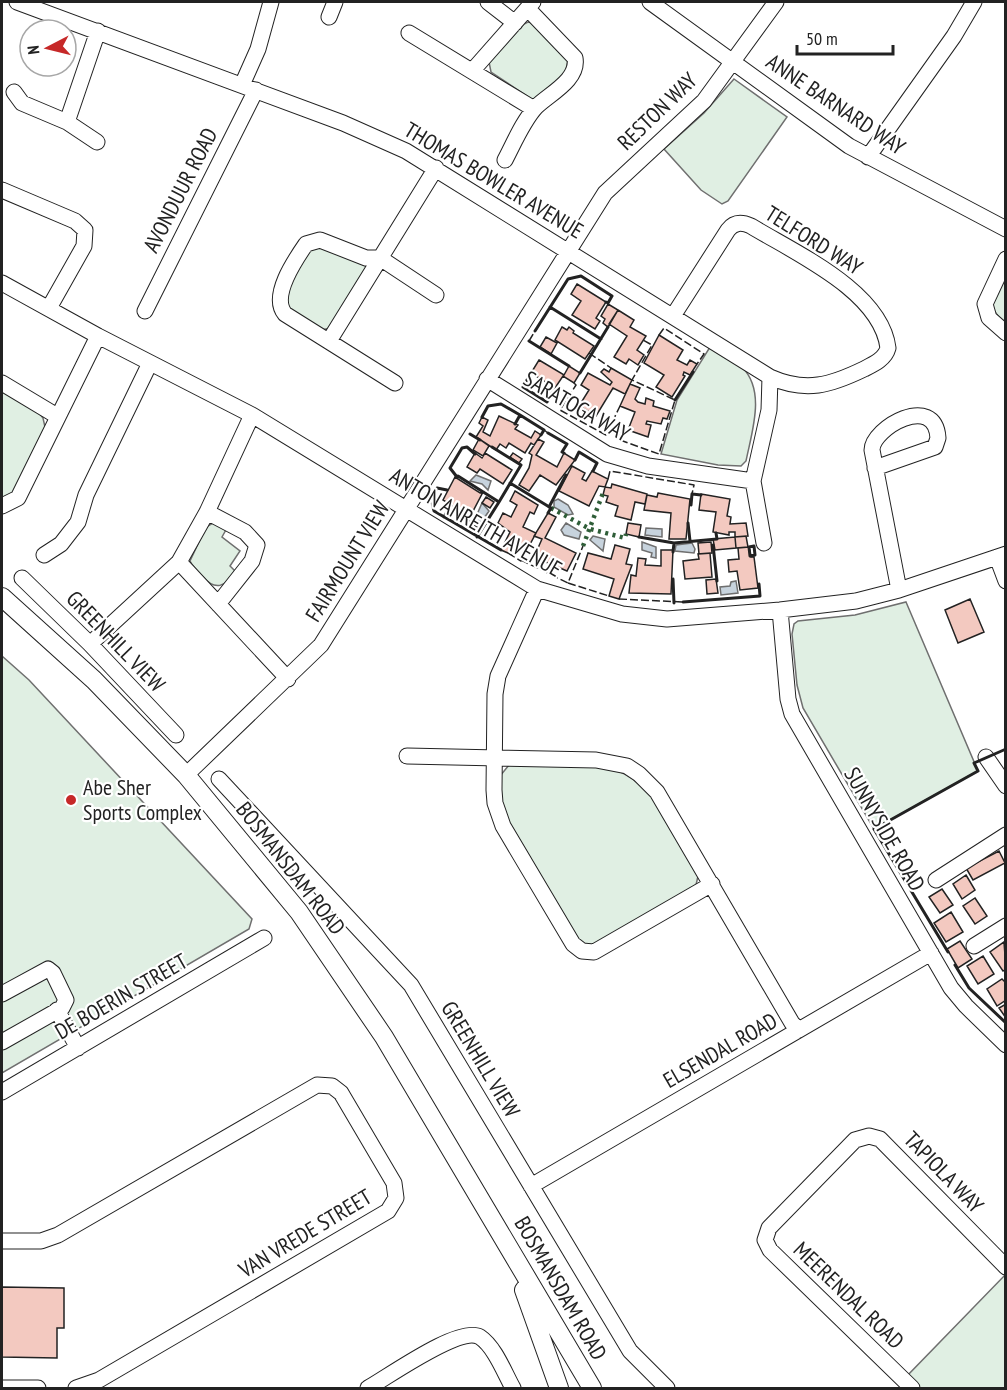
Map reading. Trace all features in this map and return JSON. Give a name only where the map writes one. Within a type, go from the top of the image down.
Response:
[{"type":"main road","name":"BOSMANSDAM ROAD","points":[[2,597],[94,680],[186,775],[299,912],[384,1037],[489,1211],[592,1389]]},
{"type":"main road","name":"BOSMANSDAM ROAD","points":[[489,1211],[531,1307],[559,1389]]},
{"type":"street","name":"THOMAS BOWLER AVENUE","points":[[17,2],[380,138],[436,168],[770,377]]},
{"type":"street","name":"AVONDUUR ROAD","points":[[145,310],[249,88],[271,2]]},
{"type":"street","points":[[329,17],[335,2]]},
{"type":"street","points":[[488,2],[515,23]]},
{"type":"street","name":"ANNE BARNARD WAY","points":[[650,2],[868,158],[1005,229]]},
{"type":"street","name":"RESTON WAY","points":[[568,251],[605,194],[704,101],[776,2]]},
{"type":"street","points":[[868,158],[954,36],[974,2]]},
{"type":"street","points":[[473,70],[530,5],[576,62],[571,76],[534,109],[505,160]]},
{"type":"street","points":[[68,122],[98,31]]},
{"type":"street","points":[[409,33],[534,109]]},
{"type":"street","points":[[14,92],[22,103],[68,122],[97,142]]},
{"type":"street","points":[[329,341],[436,168]]},
{"type":"street","points":[[2,190],[75,221],[85,230],[84,246],[49,308]]},
{"type":"street","name":"TELFORD WAY","points":[[673,316],[728,230],[741,223],[751,226],[846,284],[865,302],[885,336],[888,348],[882,358],[836,383],[818,387],[799,387],[770,377]]},
{"type":"street","points":[[396,383],[285,314],[280,306],[280,294],[300,253],[309,241],[318,240],[366,258],[380,258],[436,295]]},
{"type":"street","name":"FAIRMOUNT VIEW","points":[[186,775],[321,645],[568,251]]},
{"type":"street","points":[[1005,259],[985,304],[989,318],[1005,333]]},
{"type":"street","name":"ANTON ANREITH AVENUE","points":[[2,283],[98,336],[252,415],[537,588],[622,615],[667,619],[856,601],[898,591],[1001,556]]},
{"type":"street","points":[[2,506],[18,498],[98,336]]},
{"type":"street","points":[[44,555],[61,544],[78,522],[86,495],[150,363]]},
{"type":"street","points":[[764,543],[753,481],[769,410],[770,377]]},
{"type":"street","name":"SARATOGA WAY","points":[[487,379],[607,454],[648,466],[753,481]]},
{"type":"street","points":[[2,383],[57,416]]},
{"type":"street","points":[[90,645],[179,562],[207,512],[252,415]]},
{"type":"street","points":[[875,468],[935,447],[938,438],[933,422],[926,416],[912,415],[874,439],[872,450],[875,468],[898,591]]},
{"type":"street","points":[[207,512],[245,532],[257,545],[252,561],[218,604]]},
{"type":"street","points":[[1001,556],[1005,581]]},
{"type":"street","points":[[179,562],[288,679]]},
{"type":"street","name":"GREENHILL VIEW","points":[[22,578],[176,735]]},
{"type":"street","points":[[537,588],[498,676],[495,694],[495,803],[503,826],[579,949],[588,952],[600,951],[712,884]]},
{"type":"street","name":"SUNNYSIDE ROAD","points":[[780,610],[788,699],[792,714],[958,997],[1005,1045]]},
{"type":"street","points":[[407,756],[494,756],[596,760],[627,766],[657,792],[792,1023],[799,1030]]},
{"type":"street","points":[[986,758],[1005,786]]},
{"type":"street","name":"GREENHILL VIEW","points":[[219,779],[411,985],[630,1351],[668,1389]]},
{"type":"street","points":[[936,880],[1005,835]]},
{"type":"street","points":[[974,946],[1005,926]]},
{"type":"street","name":"DE BOERIN STREET","points":[[2,1092],[264,938]]},
{"type":"street","name":"ELSENDAL ROAD","points":[[531,1186],[931,953]]},
{"type":"street","points":[[2,994],[44,970],[50,969],[66,997],[66,1003],[57,1010],[4,1036]]},
{"type":"street","points":[[57,1010],[78,1048]]},
{"type":"street","name":"VAN VREDE STREET","points":[[2,1241],[41,1241],[58,1235],[312,1087],[325,1084],[341,1092],[394,1183],[396,1198],[388,1211],[99,1380],[76,1389]]},
{"type":"street","name":"TAPIOLA WAY","points":[[873,1136],[880,1139],[1005,1267]]},
{"type":"street","name":"MEERENDAL ROAD","points":[[873,1136],[855,1140],[769,1228],[765,1240],[770,1250],[895,1383],[912,1389]]},
{"type":"street","points":[[368,1389],[451,1340],[471,1335],[477,1335],[487,1343],[513,1389]]},
{"type":"street","points":[[2,1388],[38,1389]]},
{"type":"green space","points":[[528,22],[533,23],[568,60],[565,75],[533,100],[491,72],[489,62]]},
{"type":"green space","points":[[734,79],[787,117],[728,201],[722,204],[701,190],[664,149],[704,113]]},
{"type":"green space","points":[[314,245],[365,264],[366,268],[330,328],[322,330],[290,311],[285,296],[308,249]]},
{"type":"green space","points":[[1005,273],[1005,325],[992,308],[993,298]]},
{"type":"green space","points":[[710,347],[739,364],[754,388],[754,424],[746,461],[741,466],[718,465],[661,454],[677,400]]},
{"type":"green space","points":[[2,391],[39,413],[45,427],[14,491],[7,498],[2,498]]},
{"type":"green space","points":[[213,523],[227,528],[222,537],[240,551],[230,566],[237,573],[224,584],[216,586],[207,581],[190,561],[206,527]]},
{"type":"green space","points":[[906,602],[978,771],[874,829],[803,708],[797,685],[792,634],[794,624],[798,621],[855,615]]},
{"type":"green space","name":"Abe Sher Sports Complex","points":[[2,656],[29,680],[252,919],[249,929],[2,1073]]},
{"type":"green space","points":[[584,764],[606,767],[623,773],[638,783],[662,811],[698,876],[696,885],[596,945],[581,944],[502,810],[500,776],[509,765]]},
{"type":"green space","points":[[1005,1275],[1005,1388],[919,1388],[906,1377]]},
{"type":"shaded area","points":[[476,475],[491,481],[488,490],[482,484],[470,481]]},
{"type":"shaded area","points":[[558,499],[568,505],[573,514],[568,515],[554,507],[554,501]]},
{"type":"shaded area","points":[[482,503],[489,511],[480,524],[475,519]]},
{"type":"shaded area","points":[[566,523],[581,532],[579,539],[564,535],[561,530]]},
{"type":"shaded area","points":[[646,528],[662,529],[662,537],[645,535]]},
{"type":"shaded area","points":[[593,536],[605,539],[603,551],[590,540]]},
{"type":"shaded area","points":[[642,542],[656,547],[656,558],[651,557],[652,553],[642,550]]},
{"type":"shaded area","points":[[692,543],[694,553],[675,551],[676,545]]},
{"type":"shaded area","points":[[736,581],[738,593],[721,595],[720,587],[730,586],[731,582]]},
{"type":"building","points":[[577,284],[606,302],[596,318],[600,321],[595,329],[572,315],[581,301],[571,294]]},
{"type":"building","points":[[608,304],[618,310],[608,327],[603,323],[605,319],[601,316]]},
{"type":"building","points":[[618,310],[634,320],[630,327],[646,336],[637,350],[644,355],[638,365],[629,359],[626,364],[614,357],[627,336],[609,324]]},
{"type":"building","points":[[562,327],[567,330],[569,327],[574,331],[573,333],[594,346],[585,359],[555,340]]},
{"type":"building","points":[[659,335],[683,350],[677,360],[687,365],[690,360],[697,364],[690,375],[684,372],[685,376],[672,397],[656,387],[664,375],[644,363]]},
{"type":"building","points":[[546,337],[557,343],[551,354],[540,347]]},
{"type":"building","points":[[539,360],[564,375],[569,366],[580,373],[574,383],[563,376],[555,388],[531,373]]},
{"type":"building","points":[[611,368],[632,380],[625,394],[613,388],[596,416],[579,406],[589,390],[581,385],[588,373],[610,385],[612,382],[601,372],[604,369],[609,372]]},
{"type":"building","points":[[630,384],[640,388],[635,399],[638,402],[645,404],[646,398],[654,401],[653,406],[670,411],[667,419],[663,418],[661,424],[647,421],[646,424],[651,425],[648,437],[628,430],[635,412],[620,406]]},
{"type":"building","points":[[499,416],[518,425],[515,429],[531,438],[535,431],[541,435],[534,445],[531,443],[525,453],[509,443],[506,448],[500,444],[496,450],[476,437],[483,426],[479,423],[482,417],[488,420],[483,432],[490,436]]},
{"type":"building","points":[[479,439],[489,446],[483,456],[473,450]]},
{"type":"building","points":[[538,439],[544,442],[536,455],[557,467],[564,453],[575,460],[556,485],[540,475],[529,491],[519,485],[529,468],[532,455],[529,453]]},
{"type":"building","points":[[475,453],[482,458],[485,453],[512,470],[503,484],[480,469],[477,473],[467,467]]},
{"type":"building","points":[[513,453],[522,459],[519,463],[510,457]]},
{"type":"building","points":[[572,466],[585,473],[582,479],[586,481],[592,471],[608,479],[605,487],[599,486],[589,506],[559,491]]},
{"type":"building","points":[[455,477],[480,493],[483,492],[470,517],[443,500]]},
{"type":"building","points":[[612,484],[647,494],[645,504],[635,502],[631,520],[615,516],[618,506],[606,502],[608,496],[603,495],[605,487],[611,488]]},
{"type":"building","points":[[515,491],[538,505],[534,514],[530,512],[523,527],[536,533],[528,548],[514,542],[508,553],[501,550],[510,532],[498,523],[503,513],[511,517],[517,505],[510,501]]},
{"type":"building","points":[[658,493],[690,499],[686,539],[669,539],[671,513],[644,510],[647,495],[657,497]]},
{"type":"building","points":[[701,494],[730,499],[727,516],[731,517],[730,524],[746,523],[748,536],[735,537],[735,532],[729,532],[729,535],[713,532],[716,512],[699,510]]},
{"type":"building","points":[[486,497],[494,502],[490,508],[482,503]]},
{"type":"building","points":[[548,513],[556,517],[545,538],[576,553],[567,571],[534,557],[542,539],[534,536]]},
{"type":"building","points":[[628,523],[641,525],[639,537],[626,534]]},
{"type":"building","points":[[746,536],[748,547],[736,548],[735,537]]},
{"type":"building","points":[[735,537],[736,548],[715,550],[713,539]]},
{"type":"building","points":[[711,542],[712,553],[699,554],[698,543]]},
{"type":"building","points":[[615,545],[630,549],[626,564],[632,565],[619,599],[609,596],[614,579],[583,569],[588,553],[611,559]]},
{"type":"building","points":[[749,547],[751,557],[754,557],[758,588],[740,590],[737,571],[729,572],[728,560],[739,559],[738,548]]},
{"type":"building","points":[[661,550],[673,550],[671,594],[629,593],[631,575],[636,576],[638,558],[646,559],[645,565],[661,566]]},
{"type":"building","points":[[710,553],[712,577],[685,579],[683,561],[699,559],[698,554]]},
{"type":"building","points":[[716,579],[718,593],[707,594],[706,580]]},
{"type":"building","points":[[970,599],[984,632],[958,643],[945,610]]},
{"type":"building","points":[[999,851],[1005,863],[973,880],[966,868]]},
{"type":"building","points":[[966,875],[975,890],[962,899],[953,884]]},
{"type":"building","points":[[942,889],[953,905],[940,913],[929,897]]},
{"type":"building","points":[[975,898],[987,916],[975,924],[963,906]]},
{"type":"building","points":[[951,912],[963,932],[946,942],[934,923]]},
{"type":"building","points":[[960,941],[972,959],[958,968],[947,949]]},
{"type":"building","points":[[1004,942],[1006,969],[1003,971],[990,952]]},
{"type":"building","points":[[983,956],[994,974],[978,984],[967,966]]},
{"type":"building","points":[[1002,979],[1006,983],[1006,1000],[997,1006],[987,989]]},
{"type":"building","points":[[1006,1004],[1006,1018],[999,1008]]},
{"type":"building","points":[[2,1287],[64,1288],[64,1328],[57,1328],[57,1358],[2,1357]]},
{"type":"hedge","points":[[583,546],[603,493]]},
{"type":"hedge","points":[[551,508],[590,529],[625,538],[626,534]]},
{"type":"fence","points":[[659,335],[664,328],[704,354],[697,364]]},
{"type":"fence","points":[[529,341],[535,331]]},
{"type":"fence","points":[[609,428],[620,433],[617,439],[659,454],[675,400],[632,380],[652,345],[643,340]]},
{"type":"fence","points":[[589,353],[611,368]]},
{"type":"fence","points":[[574,383],[576,385],[560,410],[606,435],[620,406]]},
{"type":"fence","points":[[544,430],[548,433]]},
{"type":"fence","points":[[608,479],[610,471],[694,485],[692,494]]},
{"type":"fence","points":[[521,560],[568,583],[583,546]]},
{"type":"fence","points":[[508,553],[521,561],[527,547]]},
{"type":"fence","points":[[568,583],[609,596]]},
{"type":"fence","points":[[619,599],[683,602]]},
{"type":"wall","points":[[535,331],[568,279],[581,276],[612,296],[608,303],[606,302]]},
{"type":"wall","points":[[550,307],[601,339]]},
{"type":"wall","points":[[580,373],[608,327]]},
{"type":"wall","points":[[529,341],[569,366]]},
{"type":"wall","points":[[675,400],[693,372]]},
{"type":"wall","points":[[531,373],[523,387],[547,402],[555,388]]},
{"type":"wall","points":[[482,417],[488,406],[501,404],[520,415],[515,424]]},
{"type":"wall","points":[[520,415],[544,430],[541,435]]},
{"type":"wall","points":[[548,433],[567,444],[562,452],[564,453]]},
{"type":"wall","points":[[470,434],[480,440]]},
{"type":"wall","points":[[457,477],[450,468],[462,448],[467,447],[475,454]]},
{"type":"wall","points":[[458,476],[499,502],[521,465],[492,447]]},
{"type":"wall","points":[[575,460],[579,452],[597,463],[593,471]]},
{"type":"wall","points":[[549,507],[566,475]]},
{"type":"wall","points":[[510,483],[551,508],[548,513]]},
{"type":"wall","points":[[447,490],[437,488],[431,498],[434,511],[501,550]]},
{"type":"wall","points":[[691,505],[692,494],[701,495]]},
{"type":"wall","points":[[477,537],[499,502]]},
{"type":"wall","points":[[444,517],[451,505]]},
{"type":"wall","points":[[469,517],[467,520],[482,529]]},
{"type":"wall","points":[[688,523],[690,541]]},
{"type":"wall","points":[[674,543],[717,539],[716,533]]},
{"type":"wall","points":[[639,537],[674,543],[673,552]]},
{"type":"wall","points":[[713,545],[717,581]]},
{"type":"wall","points":[[754,546],[755,555],[750,556],[749,547],[754,546]]},
{"type":"wall","points":[[673,579],[674,603]]},
{"type":"wall","points":[[683,602],[760,596],[759,584]]},
{"type":"wall","points":[[876,828],[978,771],[974,763],[1006,749]]},
{"type":"wall","points":[[874,829],[948,952]]},
{"type":"wall","points":[[955,965],[969,988],[1006,1023]]},
{"type":"place","name":"Abe Sher Sports Complex","points":[[71,800]]}]
